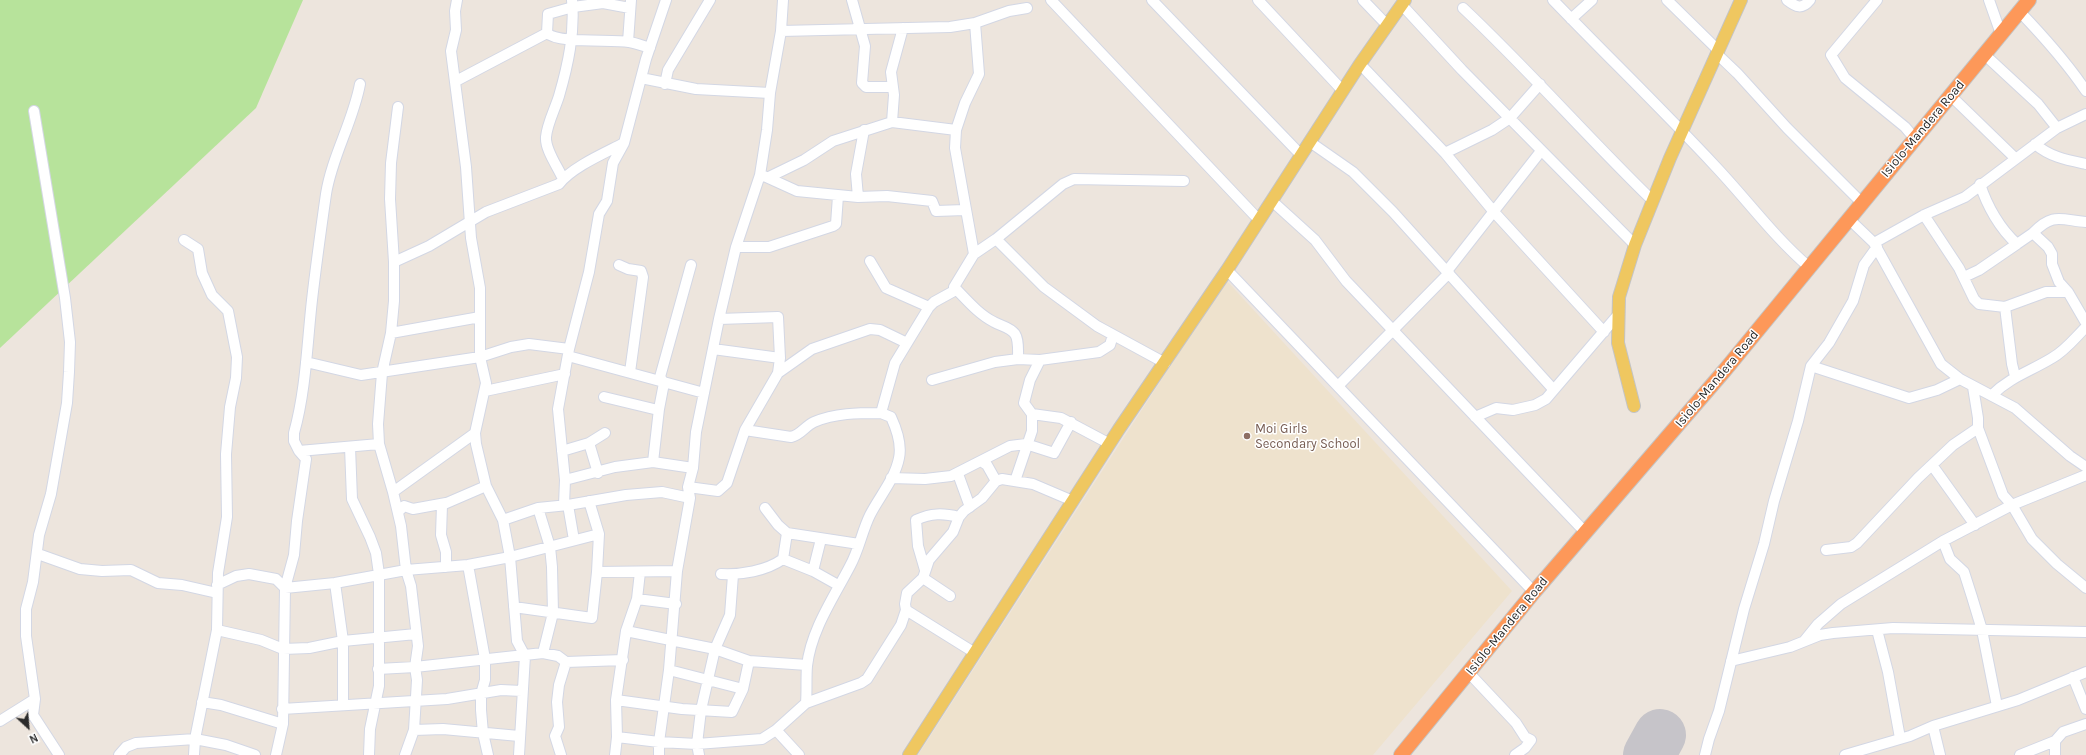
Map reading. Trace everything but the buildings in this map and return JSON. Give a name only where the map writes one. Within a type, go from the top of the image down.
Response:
[{"type":"highway","name":"Isiolo-Mandera Road","points":[[1401,755],[1534,592],[1725,370],[2030,0]]},
{"type":"main road","points":[[1634,406],[1618,343],[1617,316],[1619,297],[1635,245],[1653,201],[1741,0]]},
{"type":"main road","points":[[909,755],[1073,500],[1227,270],[1360,64],[1403,3]]},
{"type":"street","points":[[457,0],[454,11],[456,30],[451,50],[466,167],[469,223],[480,288],[480,357],[486,383],[475,433],[478,456],[486,486],[503,520],[510,557],[517,641],[524,656],[519,755]]},
{"type":"street","points":[[574,540],[566,505],[558,410],[568,352],[589,272],[599,214],[607,201],[613,162],[624,143],[641,78],[666,0]]},
{"type":"street","points":[[665,84],[668,70],[710,0]]},
{"type":"street","points":[[659,755],[663,706],[669,670],[676,604],[677,571],[690,498],[688,487],[693,468],[696,432],[718,319],[736,247],[764,176],[770,93],[781,31],[783,0]]},
{"type":"street","points":[[852,0],[865,46],[862,83],[866,87],[893,88]]},
{"type":"street","points":[[1051,0],[1259,220]]},
{"type":"street","points":[[1152,0],[1301,155]]},
{"type":"street","points":[[1258,0],[1343,91]]},
{"type":"street","points":[[1363,0],[1387,25]]},
{"type":"street","points":[[1553,0],[1683,131],[1735,187],[1772,233],[1809,267]]},
{"type":"street","points":[[1572,19],[1592,0]]},
{"type":"street","points":[[1667,0],[1737,72],[1764,105],[1827,170],[1862,203]]},
{"type":"street","points":[[1787,0],[1800,8],[1805,6],[1810,0]]},
{"type":"street","points":[[1877,0],[1831,55],[1845,78],[1905,127],[1916,140]]},
{"type":"street","points":[[1989,0],[2001,34]]},
{"type":"street","points":[[547,32],[548,14],[573,4],[603,2],[630,4],[628,42]]},
{"type":"street","points":[[1403,3],[1541,151],[1635,245]]},
{"type":"street","points":[[563,179],[554,159],[548,153],[546,138],[563,81],[572,40],[573,4]]},
{"type":"street","points":[[781,31],[903,28],[975,24],[1009,11],[1027,8]]},
{"type":"street","points":[[1463,8],[1540,84],[1653,201]]},
{"type":"street","points":[[2020,12],[2053,46],[2068,68],[2078,77],[2086,91]]},
{"type":"street","points":[[974,254],[956,158],[956,130],[965,103],[979,74],[975,24]]},
{"type":"street","points":[[892,122],[893,88],[891,72],[903,28]]},
{"type":"street","points":[[456,81],[547,32]]},
{"type":"street","points":[[547,32],[550,35],[572,40],[628,42],[650,48]]},
{"type":"street","points":[[1985,55],[2007,73],[2038,104],[2057,128]]},
{"type":"street","points":[[1360,64],[1445,153],[1494,212],[1604,332]]},
{"type":"street","points":[[641,78],[696,89],[770,93]]},
{"type":"street","points":[[276,755],[284,724],[282,709],[285,588],[294,555],[297,521],[306,459],[299,451],[294,441],[294,433],[306,362],[312,299],[326,194],[336,154],[354,112],[360,84]]},
{"type":"street","points":[[1445,153],[1492,130],[1510,118],[1540,84]]},
{"type":"street","points":[[1951,96],[2015,158]]},
{"type":"street","points":[[398,107],[392,156],[390,199],[394,262],[394,301],[391,333],[382,373],[378,408],[379,444],[398,512],[406,570],[412,586],[418,646],[415,667],[417,680],[414,730],[404,755]]},
{"type":"street","points":[[34,111],[65,298],[70,342],[67,403],[51,494],[39,535],[38,554],[26,608],[26,636],[35,700],[33,715],[59,755]]},
{"type":"street","points":[[1705,755],[1744,609],[1764,544],[1774,501],[1798,421],[1811,366],[1829,343],[1853,301],[1864,265],[1875,245],[1924,215],[1965,196],[2057,128],[2086,114]]},
{"type":"street","points":[[764,176],[804,160],[833,141],[892,122],[956,130]]},
{"type":"street","points":[[858,197],[856,174],[864,130]]},
{"type":"street","points":[[1310,142],[1353,172],[1393,212],[1553,388]]},
{"type":"street","points":[[394,262],[429,246],[486,212],[559,184],[563,179],[624,143]]},
{"type":"street","points":[[2035,144],[2044,152],[2054,156],[2086,164]]},
{"type":"street","points":[[1338,386],[1393,331],[1448,272],[1541,151]]},
{"type":"street","points":[[764,176],[797,191],[838,196],[887,196],[932,201],[936,211],[965,210]]},
{"type":"street","points":[[881,413],[895,363],[929,307],[934,302],[954,291],[954,287],[974,254],[996,239],[1063,184],[1074,179],[1184,181]]},
{"type":"street","points":[[1980,184],[2006,234],[2017,244]]},
{"type":"street","points":[[736,247],[769,247],[833,226],[836,224],[838,196]]},
{"type":"street","points":[[1272,201],[1315,240],[1346,281],[1586,533]]},
{"type":"street","points":[[1924,215],[1964,277],[1976,302],[2005,307],[2046,292],[2068,292]]},
{"type":"street","points":[[1964,277],[1979,270],[2017,244],[2033,233],[2044,222],[2055,218],[2086,222]]},
{"type":"street","points":[[1849,219],[1875,245],[1935,355],[1948,371],[1973,387],[1992,395],[2014,408],[2086,468]]},
{"type":"street","points":[[2033,233],[2048,247],[2052,254],[2052,264],[2059,282],[2068,292],[2086,322]]},
{"type":"street","points":[[996,239],[1035,279],[1113,335],[1165,363]]},
{"type":"street","points":[[184,240],[198,249],[202,273],[212,295],[228,311],[237,357],[236,378],[230,407],[226,454],[225,536],[217,589],[216,630],[195,739],[194,755]]},
{"type":"street","points":[[870,261],[886,288],[929,307]]},
{"type":"street","points":[[653,462],[658,410],[664,383],[660,377],[691,264]]},
{"type":"street","points":[[619,265],[628,269],[641,271],[643,277],[630,372]]},
{"type":"street","points":[[1227,270],[1534,592]]},
{"type":"street","points":[[954,287],[980,312],[993,322],[1009,328],[1014,333],[1017,342],[1018,359]]},
{"type":"street","points":[[2005,307],[2012,364],[2015,376]]},
{"type":"street","points":[[1475,417],[1496,408],[1513,410],[1535,405],[1546,399],[1553,388],[1617,316]]},
{"type":"street","points":[[391,333],[480,317]]},
{"type":"street","points":[[688,487],[718,490],[727,484],[745,430],[778,373],[780,358],[778,317],[718,319]]},
{"type":"street","points":[[1992,395],[2015,376],[2054,357],[2086,328]]},
{"type":"street","points":[[778,373],[812,349],[870,329],[880,330],[907,343]]},
{"type":"street","points":[[932,380],[979,366],[1018,359],[1040,360],[1100,352],[1110,345],[1113,335]]},
{"type":"street","points":[[306,362],[362,375],[480,357],[511,347],[529,344],[568,352],[664,383],[704,393]]},
{"type":"street","points":[[713,349],[780,358]]},
{"type":"street","points":[[1015,481],[1026,444],[1032,431],[1032,414],[1024,403],[1030,380],[1040,360]]},
{"type":"street","points":[[1811,366],[1909,398],[1937,390],[1960,379]]},
{"type":"street","points":[[485,391],[565,374]]},
{"type":"street","points":[[1973,387],[1978,418],[1978,428],[2003,495],[2012,505],[2032,539],[2041,549],[2086,588]]},
{"type":"street","points":[[604,398],[658,410]]},
{"type":"street","points":[[745,430],[791,437],[798,435],[812,423],[826,418],[853,413],[881,413],[891,417],[900,446],[896,470],[870,515],[851,565],[838,585],[817,630],[807,665],[806,703]]},
{"type":"street","points":[[1032,414],[1061,418],[1110,444]]},
{"type":"street","points":[[891,478],[939,478],[958,474],[1010,446],[1026,444],[1054,453],[1071,422]]},
{"type":"street","points":[[1826,550],[1851,547],[1857,543],[1953,445],[1978,428]]},
{"type":"street","points":[[393,492],[475,433]]},
{"type":"street","points":[[562,451],[590,443],[606,433]]},
{"type":"street","points":[[590,443],[598,473]]},
{"type":"street","points":[[299,451],[379,444]]},
{"type":"street","points":[[350,447],[352,499],[376,553],[379,574],[379,686],[370,729],[369,755]]},
{"type":"street","points":[[981,461],[987,465],[996,480]]},
{"type":"street","points":[[565,480],[598,473],[615,467],[653,462],[693,468]]},
{"type":"street","points":[[1932,465],[1975,525]]},
{"type":"street","points":[[958,474],[970,507]]},
{"type":"street","points":[[1802,643],[1818,624],[1841,604],[1943,541],[2012,505],[2086,475]]},
{"type":"street","points":[[617,737],[659,742],[697,744],[762,739],[776,730],[806,703],[861,683],[868,679],[896,634],[906,610],[905,604],[908,593],[924,574],[933,554],[953,532],[959,517],[982,498],[996,480],[1002,479],[1032,484],[1073,500]]},
{"type":"street","points":[[398,512],[404,506],[413,509],[446,502],[486,486]]},
{"type":"street","points":[[503,520],[538,508],[626,495],[662,492],[690,498]]},
{"type":"street","points":[[514,607],[592,618],[597,572],[598,534],[590,501]]},
{"type":"street","points":[[446,502],[442,507],[441,535],[446,552],[446,567]]},
{"type":"street","points":[[538,508],[550,547],[553,613],[543,653]]},
{"type":"street","points":[[765,508],[778,525],[787,533],[859,544]]},
{"type":"street","points":[[950,596],[924,574],[918,546],[916,520],[929,514],[959,517]]},
{"type":"street","points":[[783,559],[787,533]]},
{"type":"street","points":[[38,554],[80,569],[102,571],[132,570],[158,583],[217,589],[236,576],[249,574],[276,579],[285,588],[335,584],[379,574],[406,570],[468,565],[510,557],[598,534]]},
{"type":"street","points":[[813,571],[821,539]]},
{"type":"street","points":[[1943,541],[1950,559],[1964,572],[1982,630],[1996,706]]},
{"type":"street","points":[[721,574],[733,575],[769,566],[783,559],[813,571],[838,585]]},
{"type":"street","points":[[468,565],[485,659],[485,680],[481,694],[483,733],[488,755]]},
{"type":"street","points":[[597,572],[677,571]]},
{"type":"street","points":[[615,755],[617,737],[616,700],[626,631],[637,599],[640,572]]},
{"type":"street","points":[[699,755],[697,744],[701,710],[715,649],[730,615],[733,575]]},
{"type":"street","points":[[335,584],[343,641],[343,705]]},
{"type":"street","points":[[637,599],[676,604]]},
{"type":"street","points":[[906,610],[975,653]]},
{"type":"street","points":[[1731,661],[1802,643],[1820,635],[1893,628],[2086,632]]},
{"type":"street","points":[[216,630],[261,640],[283,649],[308,648],[343,641],[416,634]]},
{"type":"street","points":[[1877,630],[1888,672],[1900,738]]},
{"type":"street","points":[[626,631],[715,649],[749,661],[807,665]]},
{"type":"street","points":[[378,669],[415,667],[543,653],[558,656],[566,662],[623,660]]},
{"type":"street","points":[[616,700],[701,710],[732,712],[743,689],[749,661]]},
{"type":"street","points":[[561,755],[555,736],[558,727],[557,702],[559,686],[566,662]]},
{"type":"street","points":[[669,670],[743,689]]},
{"type":"street","points":[[1848,755],[1933,726],[2018,700],[2086,672]]},
{"type":"street","points":[[1469,673],[1516,722],[1525,736],[1531,740],[1525,748],[1515,755]]},
{"type":"street","points":[[2073,677],[2086,709]]},
{"type":"street","points":[[282,709],[415,699],[447,699],[501,690],[522,691]]},
{"type":"street","points":[[0,721],[35,700]]},
{"type":"street","points":[[202,702],[221,705],[284,724]]},
{"type":"street","points":[[2020,755],[2055,741],[2063,732],[2086,724]]},
{"type":"street","points":[[1933,726],[1940,755]]},
{"type":"street","points":[[414,730],[443,728],[520,736]]},
{"type":"street","points":[[776,730],[799,755]]},
{"type":"street","points":[[120,755],[126,747],[136,743],[195,739],[226,745],[255,755]]},
{"type":"street","points":[[2055,741],[2055,755]]},
{"type":"shaded area","name":"Moi Girls Secondary School","points":[[1226,280],[1512,591],[1373,755],[918,755]]},
{"type":"green space","points":[[0,0],[303,0],[256,108],[0,348]]},
{"type":"runway","points":[[1649,755],[1660,735]]},
{"type":"place","name":"Moi Girls Secondary School","points":[[1247,436]]}]
